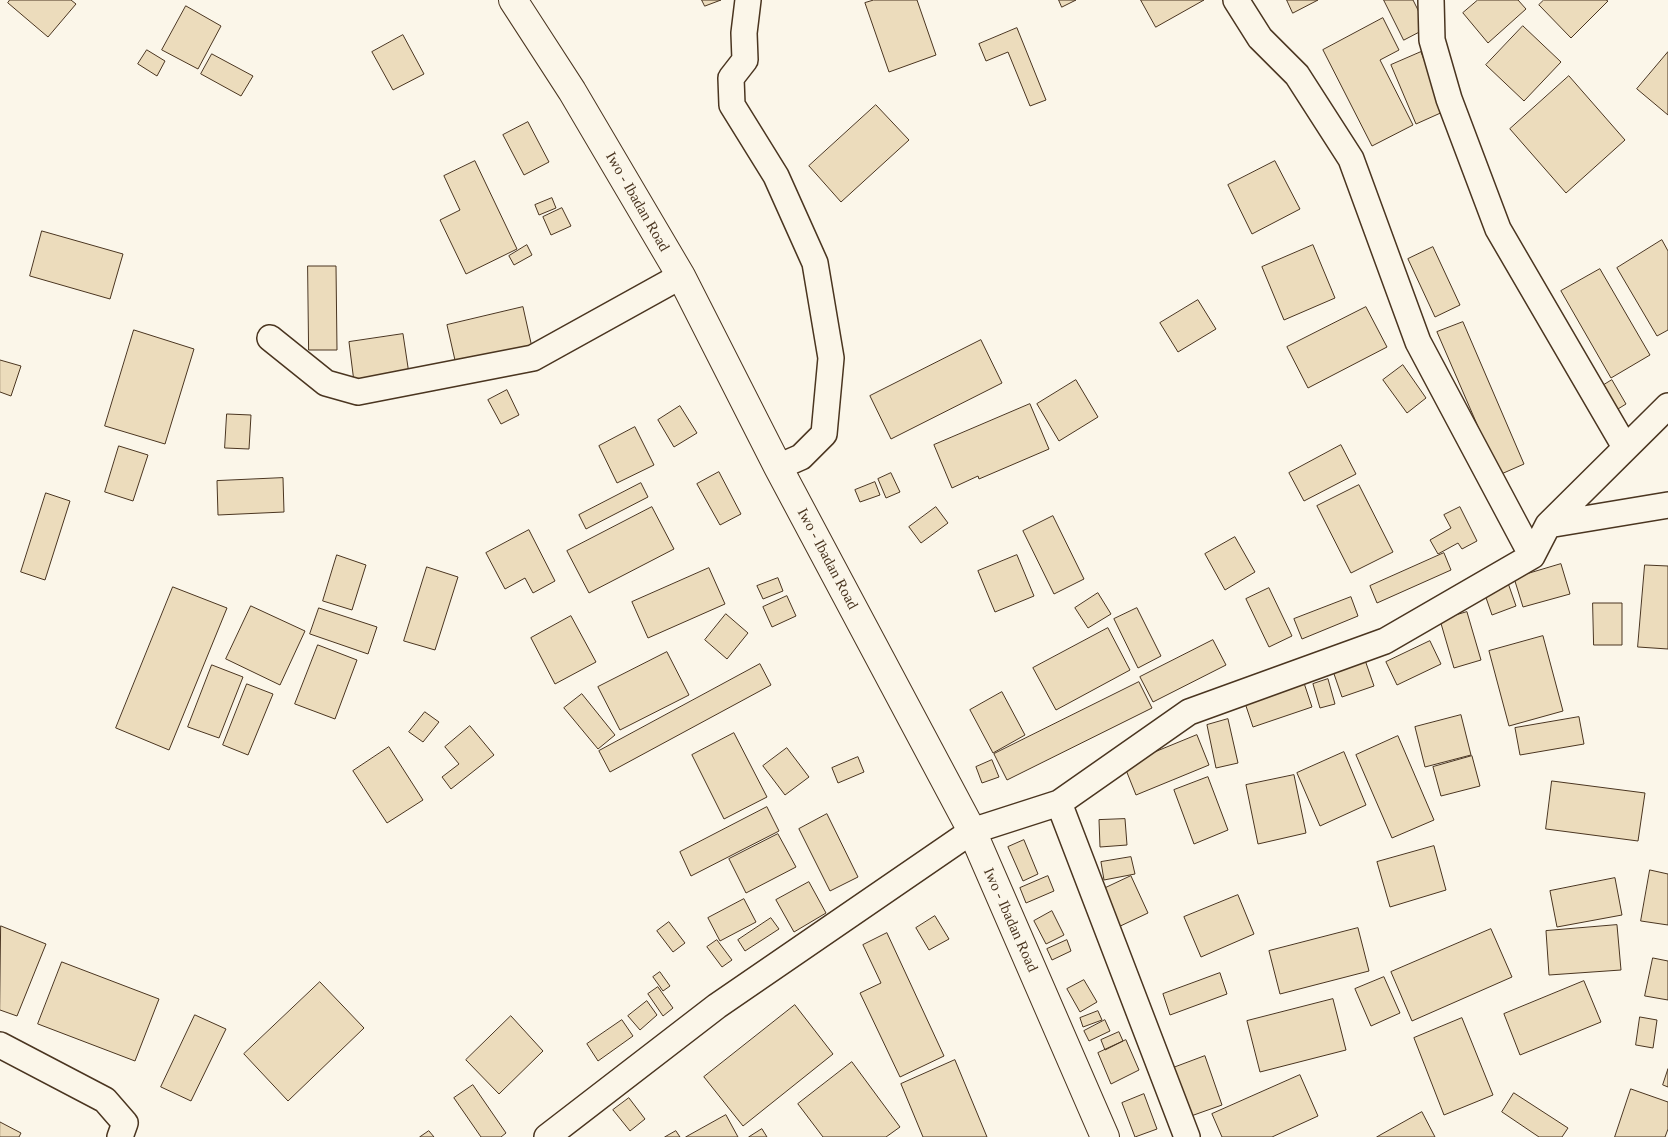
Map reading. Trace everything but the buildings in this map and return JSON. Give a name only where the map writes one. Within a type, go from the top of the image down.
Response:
[{"type":"main road","name":"Iwo - Ibadan Road","points":[[513,0],[572,91],[681,276],[778,466],[972,831],[1105,1137]]},
{"type":"street","points":[[748,0],[744,33],[744,60],[731,78],[732,105],[776,176],[815,263],[831,358],[824,434],[801,457],[778,466]]},
{"type":"street","points":[[1236,0],[1260,38],[1298,75],[1351,159],[1418,342],[1532,556]]},
{"type":"street","points":[[1432,0],[1432,40],[1449,99],[1498,229],[1625,447]]},
{"type":"street","points":[[270,338],[326,383],[358,392],[533,358],[681,276]]},
{"type":"street","points":[[548,1137],[716,1006],[972,831],[1059,803],[1189,712],[1385,641],[1532,556],[1548,525],[1668,406]]},
{"type":"street","points":[[1548,525],[1668,505]]},
{"type":"street","points":[[1059,803],[1187,1137]]},
{"type":"street","points":[[0,1045],[105,1100],[124,1123],[120,1137]]}]
